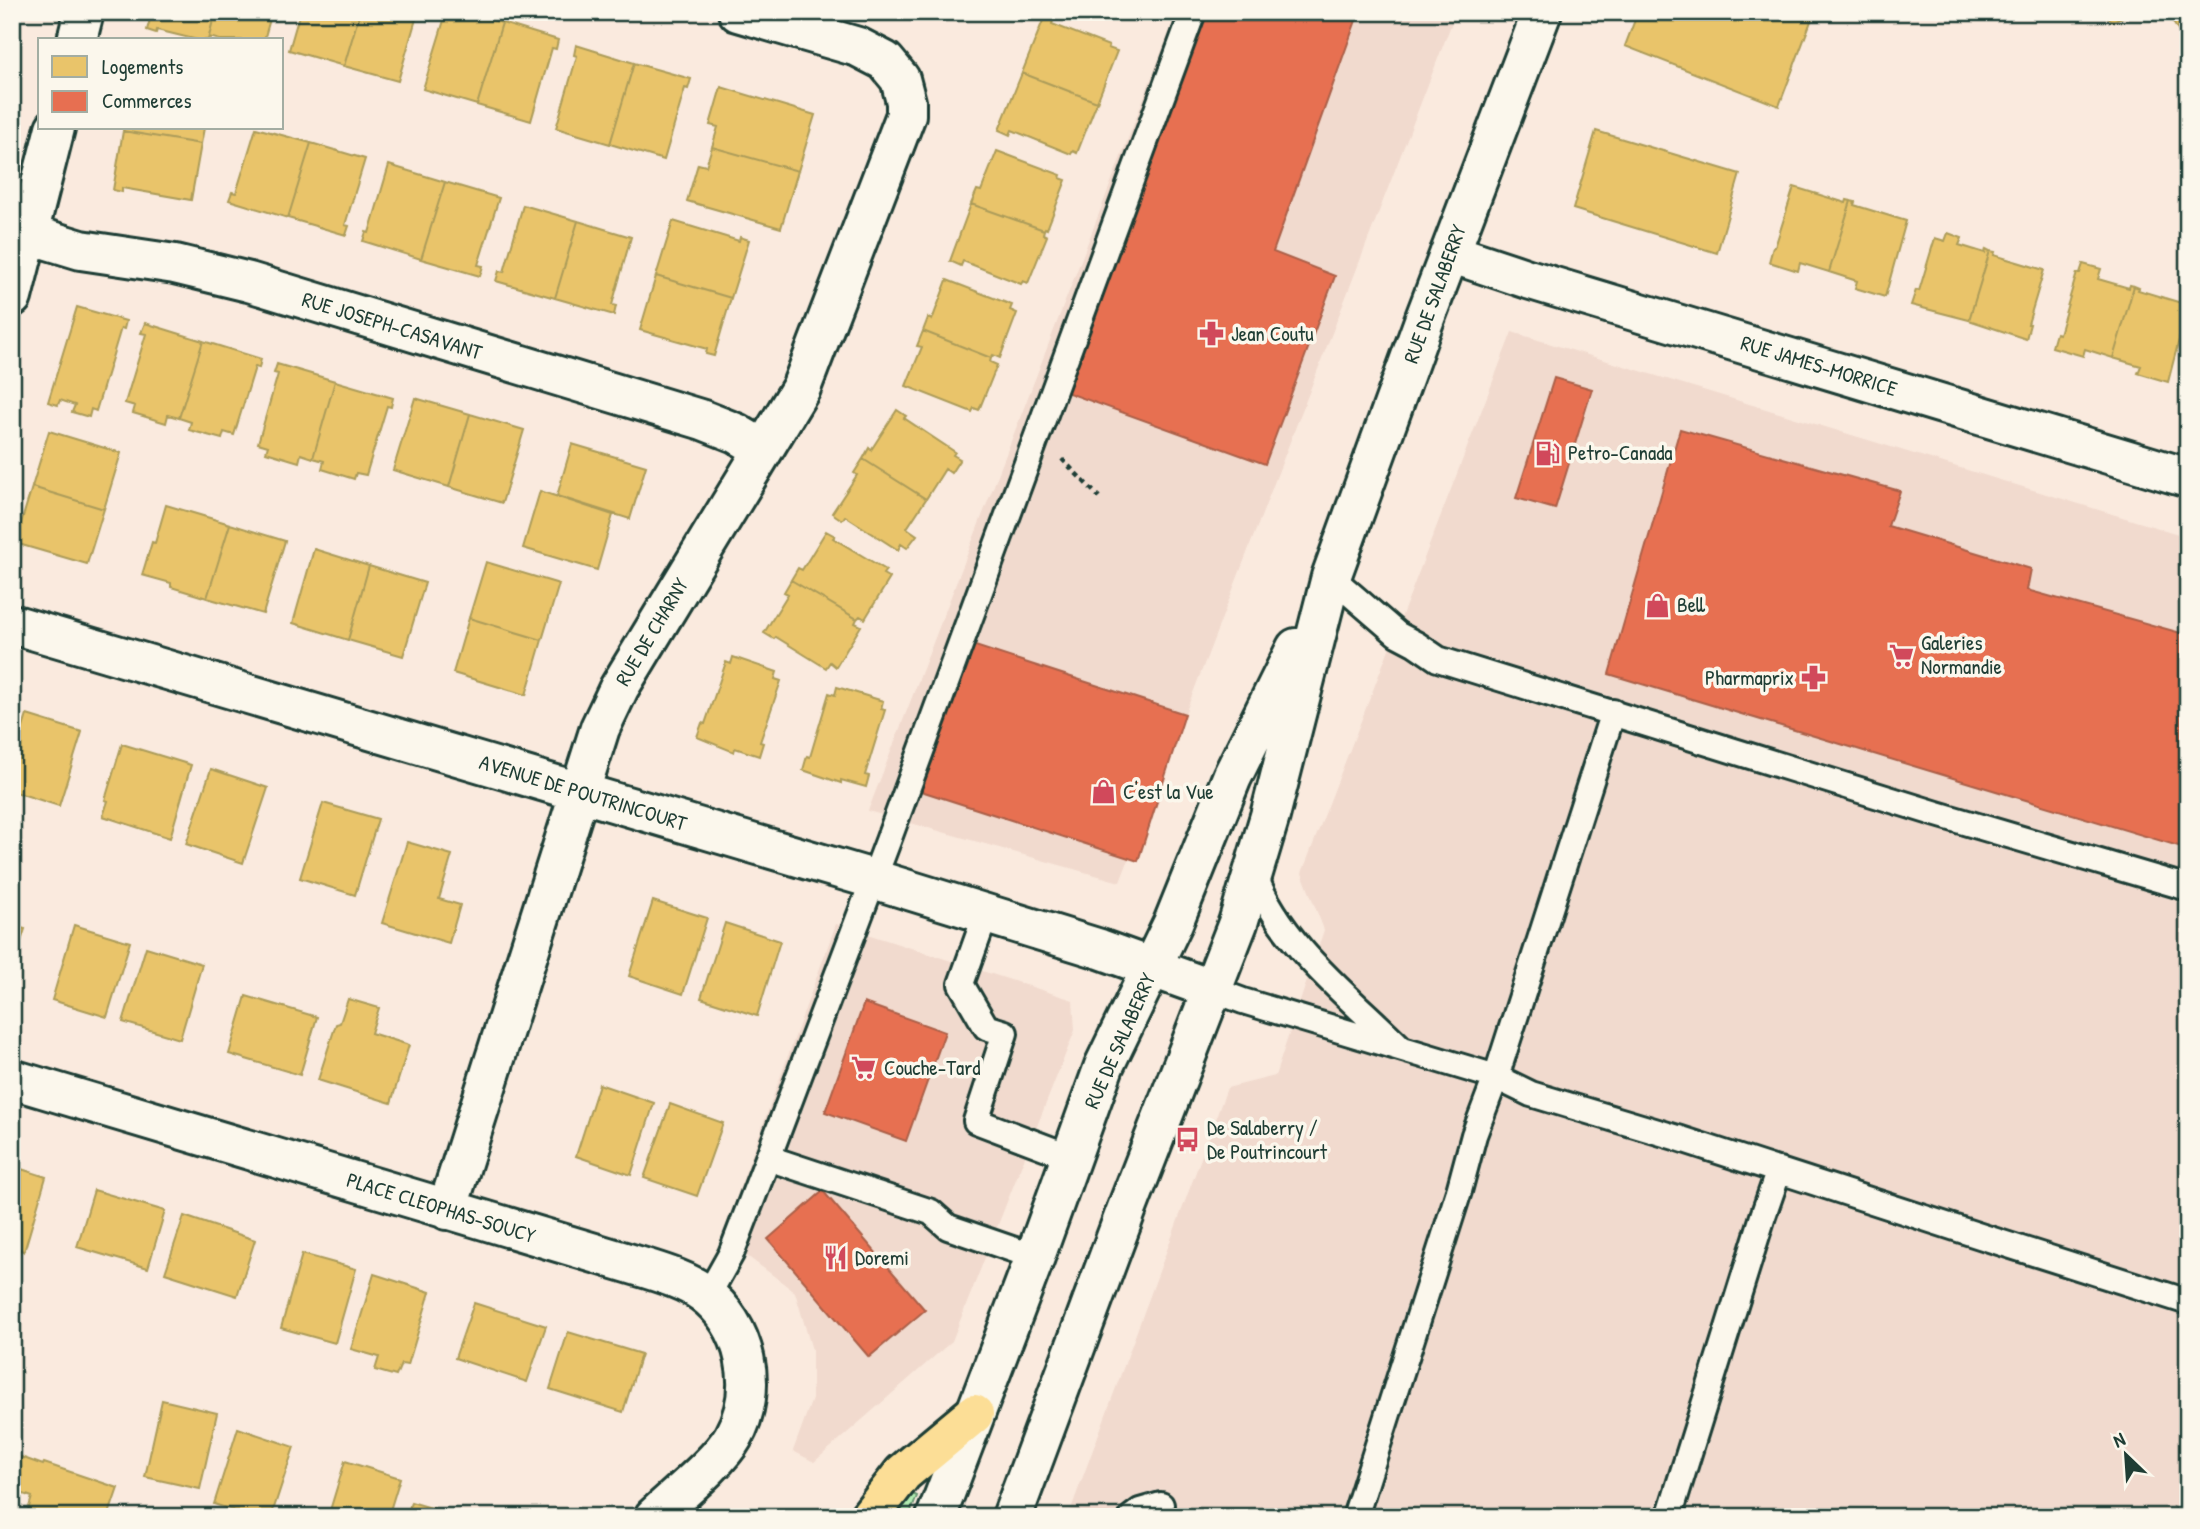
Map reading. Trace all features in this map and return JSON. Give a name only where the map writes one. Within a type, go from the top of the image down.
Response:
[{"type":"highway","points":[[869,1517],[903,1474],[974,1414]]},
{"type":"street","points":[[78,38],[85,12]]},
{"type":"street","name":"RUE DE CHARNY","points":[[447,1210],[600,728],[618,688],[801,388],[903,126],[906,102],[900,79],[885,61],[871,53],[738,12]]},
{"type":"street","name":"RUE DE SALABERRY","points":[[1012,1517],[1238,923],[1254,874],[1331,577],[1542,12]]},
{"type":"street","points":[[12,297],[20,232],[54,130]]},
{"type":"street","name":"RUE JOSEPH-CASAVANT","points":[[20,232],[81,250],[175,264],[249,282],[703,420],[736,433],[763,449]]},
{"type":"street","name":"RUE JAMES-MORRICE","points":[[1450,253],[1528,279],[2188,478]]},
{"type":"street","name":"RUE DE SALABERRY","points":[[936,1517],[1104,1066],[1181,906],[1232,777],[1331,577]]},
{"type":"street","name":"AVENUE DE POUTRINCOURT","points":[[12,624],[873,879],[1100,949],[1211,989]]},
{"type":"street","name":"PLACE CLEOPHAS-SOUCY","points":[[12,1079],[670,1276],[689,1284],[720,1309],[734,1329],[746,1359],[745,1407],[726,1447],[654,1517]]},
{"type":"lane","points":[[707,1297],[731,1254],[768,1158],[1193,12]]},
{"type":"lane","points":[[1331,577],[1397,634],[1438,659],[1937,814],[2188,888]]},
{"type":"lane","points":[[1354,1517],[1459,1191],[1474,1135],[1496,1077],[1613,712]]},
{"type":"lane","points":[[1254,874],[1269,907],[1290,937],[1402,1048]]},
{"type":"lane","points":[[986,914],[961,984],[986,1027],[1005,1033],[976,1121],[1071,1157]]},
{"type":"lane","points":[[1211,989],[1496,1077],[1531,1094],[1779,1170],[2188,1302]]},
{"type":"lane","points":[[768,1158],[931,1212],[948,1227],[1035,1256]]},
{"type":"lane","points":[[1669,1517],[1779,1170]]},
{"type":"lane","points":[[1132,1517],[1140,1511],[1161,1505]]},
{"type":"path","points":[[1033,445],[1058,455],[1098,497]]},
{"type":"path","points":[[2170,1517],[2174,1507]]},
{"type":"shaded area","points":[[1177,12],[1456,12],[1120,882],[868,811]]},
{"type":"shaded area","points":[[1512,332],[2188,537],[2188,1517],[1068,1517],[1227,1088],[1275,1076],[1324,930],[1302,873]]},
{"type":"shaded area","points":[[836,924],[1073,1000],[1075,1030],[952,1341],[814,1462],[793,1451],[812,1399],[812,1350],[795,1292],[722,1237]]},
{"type":"green space","points":[[913,1494],[917,1496],[909,1517],[892,1517]]},
{"type":"building: Logements","points":[[152,12],[215,12],[208,38],[190,38],[147,30]]},
{"type":"building: Logements","points":[[215,12],[272,12],[265,38],[209,37]]},
{"type":"building: Logements","points":[[300,12],[360,12],[344,66],[289,50]]},
{"type":"building: Logements","points":[[360,12],[418,12],[398,81],[344,66]]},
{"type":"building: Logements","points":[[443,12],[465,12],[502,23],[477,105],[423,89],[445,17],[441,16]]},
{"type":"building: Logements","points":[[1638,12],[1814,13],[1779,106],[1625,46]]},
{"type":"building: Logements","points":[[2099,12],[2127,12],[2125,16],[2113,21]]},
{"type":"building: Logements","points":[[2174,12],[2188,12],[2188,47],[2171,19],[2176,15]]},
{"type":"building: Logements","points":[[1044,18],[1053,21],[1052,24],[1117,51],[1097,102],[1022,73]]},
{"type":"building: Logements","points":[[502,23],[558,40],[556,49],[552,48],[531,121],[477,105]]},
{"type":"building: Logements","points":[[576,45],[634,63],[610,144],[556,128],[577,56],[574,55]]},
{"type":"building: Logements","points":[[634,63],[691,79],[688,89],[685,88],[664,160],[610,144]]},
{"type":"building: Logements","points":[[1022,73],[1097,102],[1077,153],[1073,151],[1071,154],[1012,130],[1010,135],[999,130]]},
{"type":"building: Logements","points":[[721,87],[815,115],[798,171],[712,147],[718,127],[710,125]]},
{"type":"building: Logements","points":[[123,130],[204,130],[201,144]]},
{"type":"building: Logements","points":[[255,130],[311,143],[288,218],[229,200],[232,192],[236,193]]},
{"type":"building: Logements","points":[[123,131],[201,144],[191,200],[122,188],[122,192],[113,190]]},
{"type":"building: Logements","points":[[1596,131],[1740,174],[1717,253],[1573,209]]},
{"type":"building: Logements","points":[[311,143],[365,159],[345,225],[349,226],[346,235],[288,218]]},
{"type":"building: Logements","points":[[712,147],[798,171],[781,228],[687,201],[698,164],[706,166]]},
{"type":"building: Logements","points":[[997,151],[1061,175],[1060,178],[1066,180],[1047,229],[971,204],[977,190],[981,191]]},
{"type":"building: Logements","points":[[389,165],[445,182],[421,259],[363,241],[366,232],[369,233]]},
{"type":"building: Logements","points":[[445,182],[499,198],[478,265],[483,266],[480,276],[421,259]]},
{"type":"building: Logements","points":[[1794,187],[1846,203],[1847,200],[1851,201],[1829,272],[1800,263],[1798,271],[1769,262]]},
{"type":"building: Logements","points":[[1851,201],[1855,202],[1854,205],[1906,221],[1885,297],[1855,288],[1857,281],[1829,272]]},
{"type":"building: Logements","points":[[971,204],[1044,230],[1043,234],[1047,236],[1028,283],[1023,281],[1021,284],[963,261],[961,266],[950,261]]},
{"type":"building: Logements","points":[[523,205],[578,221],[555,298],[496,281],[499,271],[504,272]]},
{"type":"building: Logements","points":[[578,221],[631,237],[612,305],[616,306],[614,315],[555,298]]},
{"type":"building: Logements","points":[[673,221],[739,241],[740,237],[749,240],[731,298],[656,276]]},
{"type":"building: Logements","points":[[1948,233],[1962,238],[1959,245],[1985,253],[1986,249],[1990,251],[1969,320],[1911,305],[1916,290],[1919,291],[1935,238],[1945,241]]},
{"type":"building: Logements","points":[[1990,251],[1995,252],[1994,255],[2044,270],[2026,339],[1969,320]]},
{"type":"building: Logements","points":[[2083,264],[2101,269],[2098,279],[2129,288],[2130,285],[2134,286],[2113,358],[2085,349],[2083,356],[2052,347],[2056,333],[2059,334],[2077,273],[2080,273]]},
{"type":"building: Logements","points":[[656,276],[731,298],[714,356],[706,354],[707,349],[640,330]]},
{"type":"building: Logements","points":[[947,280],[1012,305],[1010,310],[1017,313],[1000,358],[993,355],[991,358],[923,331],[928,318],[932,320]]},
{"type":"building: Logements","points":[[2134,286],[2139,288],[2138,290],[2188,305],[2168,382],[2138,373],[2141,366],[2113,358]]},
{"type":"building: Logements","points":[[77,307],[126,321],[124,329],[121,328],[96,411],[91,409],[89,417],[72,412],[75,405],[60,400],[58,405],[48,402]]},
{"type":"building: Logements","points":[[145,323],[203,341],[179,418],[168,415],[166,423],[133,413],[135,406],[125,403],[146,334],[141,333]]},
{"type":"building: Logements","points":[[923,331],[991,358],[990,362],[997,365],[979,410],[974,408],[972,412],[906,386],[922,347],[917,346]]},
{"type":"building: Logements","points":[[203,341],[261,359],[259,368],[255,367],[234,435],[224,432],[222,439],[189,430],[191,422],[179,418]]},
{"type":"building: Logements","points":[[277,364],[335,381],[313,458],[301,454],[299,462],[266,452],[268,446],[258,443],[278,374],[274,373]]},
{"type":"building: Logements","points":[[335,381],[393,398],[391,407],[387,406],[366,475],[356,473],[354,479],[322,469],[324,461],[313,458]]},
{"type":"building: Logements","points":[[415,398],[470,414],[449,487],[393,470]]},
{"type":"building: Logements","points":[[897,410],[906,416],[904,418],[955,452],[953,455],[960,459],[951,473],[945,469],[926,499],[863,459]]},
{"type":"building: Logements","points":[[470,414],[524,430],[502,503],[449,487]]},
{"type":"building: Logements","points":[[49,431],[121,453],[104,509],[32,487]]},
{"type":"building: Logements","points":[[572,444],[646,466],[630,519],[557,496]]},
{"type":"building: Logements","points":[[863,459],[926,499],[907,528],[917,535],[907,548],[901,544],[898,550],[845,516],[842,520],[832,513],[857,475],[854,473]]},
{"type":"building: Logements","points":[[32,487],[104,509],[87,564],[15,543]]},
{"type":"building: Logements","points":[[540,491],[613,515],[597,570],[523,548]]},
{"type":"building: Logements","points":[[166,505],[230,524],[207,598],[171,587],[171,583],[142,575]]},
{"type":"building: Logements","points":[[230,524],[285,541],[263,614],[207,598]]},
{"type":"building: Logements","points":[[826,531],[886,570],[883,574],[890,578],[865,619],[860,616],[857,619],[791,580],[798,568],[802,570]]},
{"type":"building: Logements","points":[[314,549],[369,566],[348,640],[293,623]]},
{"type":"building: Logements","points":[[486,562],[559,584],[542,640],[469,618]]},
{"type":"building: Logements","points":[[369,566],[425,583],[403,656],[348,640]]},
{"type":"building: Logements","points":[[791,580],[857,619],[855,623],[861,626],[836,667],[830,662],[826,668],[776,637],[774,639],[764,633],[788,594],[784,592]]},
{"type":"building: Logements","points":[[469,618],[542,640],[526,695],[453,673]]},
{"type":"building: Logements","points":[[733,657],[777,672],[775,679],[781,681],[760,742],[763,743],[759,756],[735,748],[734,752],[697,737],[702,723],[705,724],[726,662],[731,664]]},
{"type":"building: Logements","points":[[837,687],[883,701],[881,709],[885,710],[865,775],[869,776],[866,787],[841,780],[841,783],[803,770],[807,756],[810,757],[829,693],[835,695]]},
{"type":"building: Logements","points":[[27,715],[82,732],[59,806],[12,791],[12,763]]},
{"type":"building: Logements","points":[[122,744],[191,765],[170,838],[103,816],[108,801],[105,800]]},
{"type":"building: Logements","points":[[211,769],[268,788],[243,863],[186,844]]},
{"type":"building: Logements","points":[[323,803],[378,819],[355,895],[300,878]]},
{"type":"building: Logements","points":[[407,842],[452,855],[439,899],[460,905],[449,943],[382,923]]},
{"type":"building: Logements","points":[[653,901],[707,918],[683,994],[629,976]]},
{"type":"building: Logements","points":[[725,923],[780,941],[757,1016],[701,998]]},
{"type":"building: Logements","points":[[74,925],[130,942],[107,1017],[52,1000]]},
{"type":"building: Logements","points":[[12,926],[25,929],[12,969]]},
{"type":"building: Logements","points":[[146,947],[202,964],[180,1039],[123,1022]]},
{"type":"building: Logements","points":[[246,996],[317,1017],[300,1075],[229,1054]]},
{"type":"building: Logements","points":[[348,999],[379,1008],[371,1033],[409,1045],[391,1103],[318,1080],[336,1024],[340,1023]]},
{"type":"building: Logements","points":[[599,1084],[654,1103],[631,1175],[576,1156]]},
{"type":"building: Logements","points":[[670,1104],[723,1123],[697,1196],[644,1178]]},
{"type":"building: Logements","points":[[12,1166],[46,1177],[24,1252],[20,1249],[15,1272],[12,1271]]},
{"type":"building: Logements","points":[[94,1190],[165,1211],[148,1268],[77,1247]]},
{"type":"building: Logements","points":[[184,1216],[255,1240],[237,1296],[165,1273]]},
{"type":"building: Logements","points":[[302,1254],[356,1269],[335,1343],[281,1328]]},
{"type":"building: Logements","points":[[374,1274],[430,1292],[408,1365],[401,1364],[396,1376],[375,1370],[379,1357],[351,1349]]},
{"type":"building: Logements","points":[[474,1303],[546,1326],[527,1382],[455,1358]]},
{"type":"building: Logements","points":[[568,1332],[641,1354],[623,1412],[550,1389]]},
{"type":"building: Logements","points":[[162,1400],[217,1413],[200,1489],[145,1477]]},
{"type":"building: Logements","points":[[238,1428],[294,1447],[271,1517],[253,1517],[214,1504]]},
{"type":"building: Logements","points":[[21,1457],[118,1488],[108,1517],[26,1517],[32,1497],[12,1490]]},
{"type":"building: Logements","points":[[345,1461],[400,1478],[388,1517],[328,1517]]},
{"type":"building: Logements","points":[[411,1502],[462,1517],[407,1517]]},
{"type":"building: Commerces","points":[[1201,12],[1359,12],[1273,252],[1335,276],[1265,464],[1063,391]]},
{"type":"building: Commerces","points":[[1554,378],[1592,389],[1555,509],[1516,498]]},
{"type":"building: Commerces","name":"Galeries Normandie","points":[[1680,429],[1900,491],[1888,526],[2031,569],[2027,590],[2188,635],[2188,849],[1609,674]]},
{"type":"building: Commerces","points":[[963,642],[1185,714],[1138,861],[915,789]]},
{"type":"building: Commerces","points":[[864,1003],[945,1032],[906,1141],[825,1112]]},
{"type":"building: Commerces","points":[[823,1191],[925,1310],[869,1357],[768,1239]]},
{"type":"place","name":"Jean Coutu","points":[[1211,334]]},
{"type":"place","name":"Petro-Canada","points":[[1548,453]]},
{"type":"place","name":"Bell","points":[[1657,605]]},
{"type":"place","name":"Galeries Normandie","points":[[1901,655]]},
{"type":"place","name":"Pharmaprix","points":[[1814,678]]},
{"type":"place","name":"C'est la Vue","points":[[1103,792]]},
{"type":"place","name":"Couche-Tard","points":[[864,1068]]},
{"type":"place","name":"De Salaberry / De Poutrincourt","points":[[1187,1140]]},
{"type":"place","name":"Doremi","points":[[835,1258]]}]
